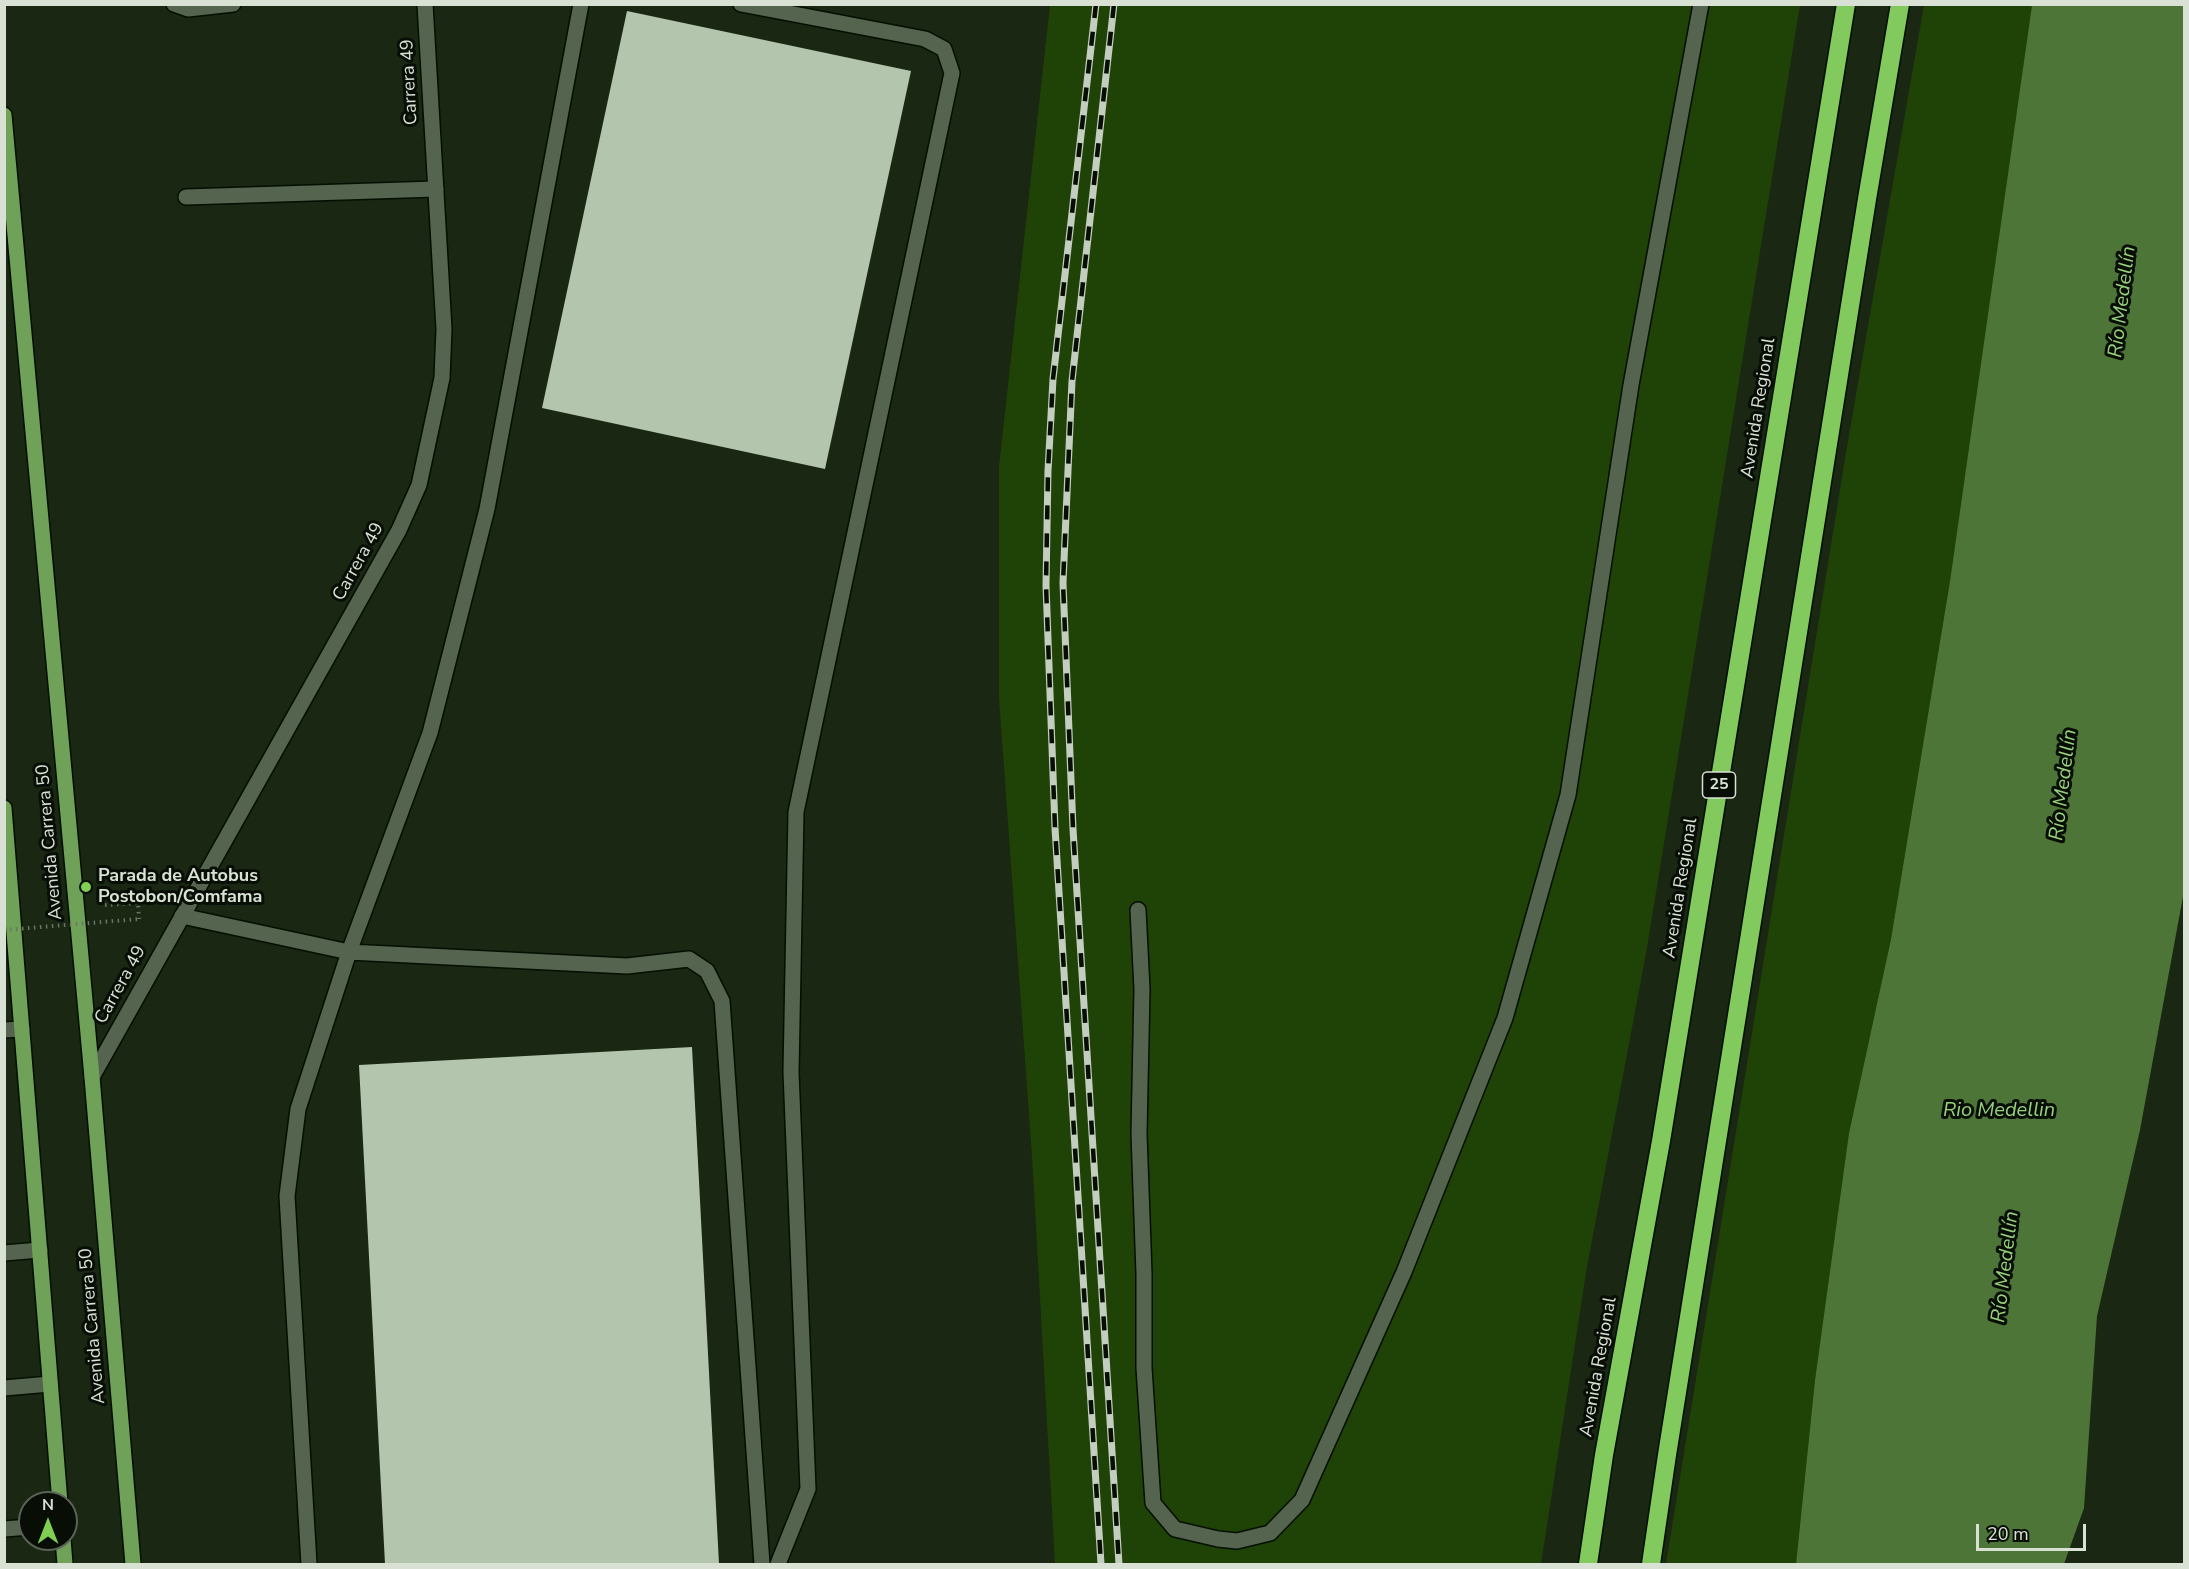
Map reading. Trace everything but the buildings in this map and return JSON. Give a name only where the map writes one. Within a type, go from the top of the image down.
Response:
[{"type":"highway","name":"Avenida Regional","points":[[1588,1564],[1604,1455],[1667,1106],[1846,4]]},
{"type":"highway","points":[[1651,1564],[1672,1420],[1900,4]]},
{"type":"main road","name":"Avenida Carrera 50","points":[[4,115],[92,1077],[133,1564]]},
{"type":"main road","points":[[4,808],[59,1491]]},
{"type":"street","points":[[174,4],[188,9],[232,4]]},
{"type":"street","name":"Carrera 49","points":[[92,1077],[399,530],[419,485],[442,378],[444,328],[425,4]]},
{"type":"street","points":[[309,1564],[287,1196],[298,1109],[349,952],[430,733],[487,509],[581,4]]},
{"type":"street","points":[[741,4],[925,39],[944,49],[952,73],[796,812],[791,1072],[808,1489],[778,1564]]},
{"type":"street","points":[[1138,910],[1142,989],[1139,1134],[1144,1274],[1144,1368],[1153,1503],[1175,1529],[1237,1541],[1269,1533],[1302,1500],[1404,1272],[1505,1018],[1568,795],[1631,385],[1701,4]]},
{"type":"street","points":[[186,197],[436,189]]},
{"type":"street","points":[[182,916],[349,952],[627,966],[689,960],[707,971],[722,1001],[762,1564]]},
{"type":"street","points":[[4,1030],[22,1029]]},
{"type":"street","points":[[4,1253],[40,1250]]},
{"type":"street","points":[[4,1388],[50,1384]]},
{"type":"path","points":[[4,930],[139,919],[138,903],[105,905]]},
{"type":"shaded area","points":[[1050,5],[1800,5],[1647,948],[1587,1267],[1541,1564],[1055,1564],[1032,1156],[999,698],[999,466]]},
{"type":"shaded area","points":[[1924,5],[2032,5],[1950,581],[1891,939],[1849,1133],[1815,1380],[1796,1564],[1666,1564],[1846,452]]},
{"type":"water","name":"Rio Medellin","points":[[2032,5],[2184,5],[2184,891],[2140,1130],[2097,1316],[2084,1508],[2064,1564],[1796,1564],[1815,1380],[1849,1133],[1891,939],[1950,581]]},
{"type":"railway","points":[[1096,4],[1053,379],[1048,471],[1046,585],[1055,828],[1101,1564]]},
{"type":"railway","points":[[1114,4],[1072,381],[1063,583],[1073,829],[1119,1564]]},
{"type":"place","name":"Parada de Autobus Postobon/Comfama","points":[[86,887]]},
{"type":"water label","name":"Río Medellín","points":[[2123,302]]},
{"type":"water label","name":"Río Medellín","points":[[2064,785]]},
{"type":"water label","name":"Río Medellín","points":[[2006,1267]]}]
